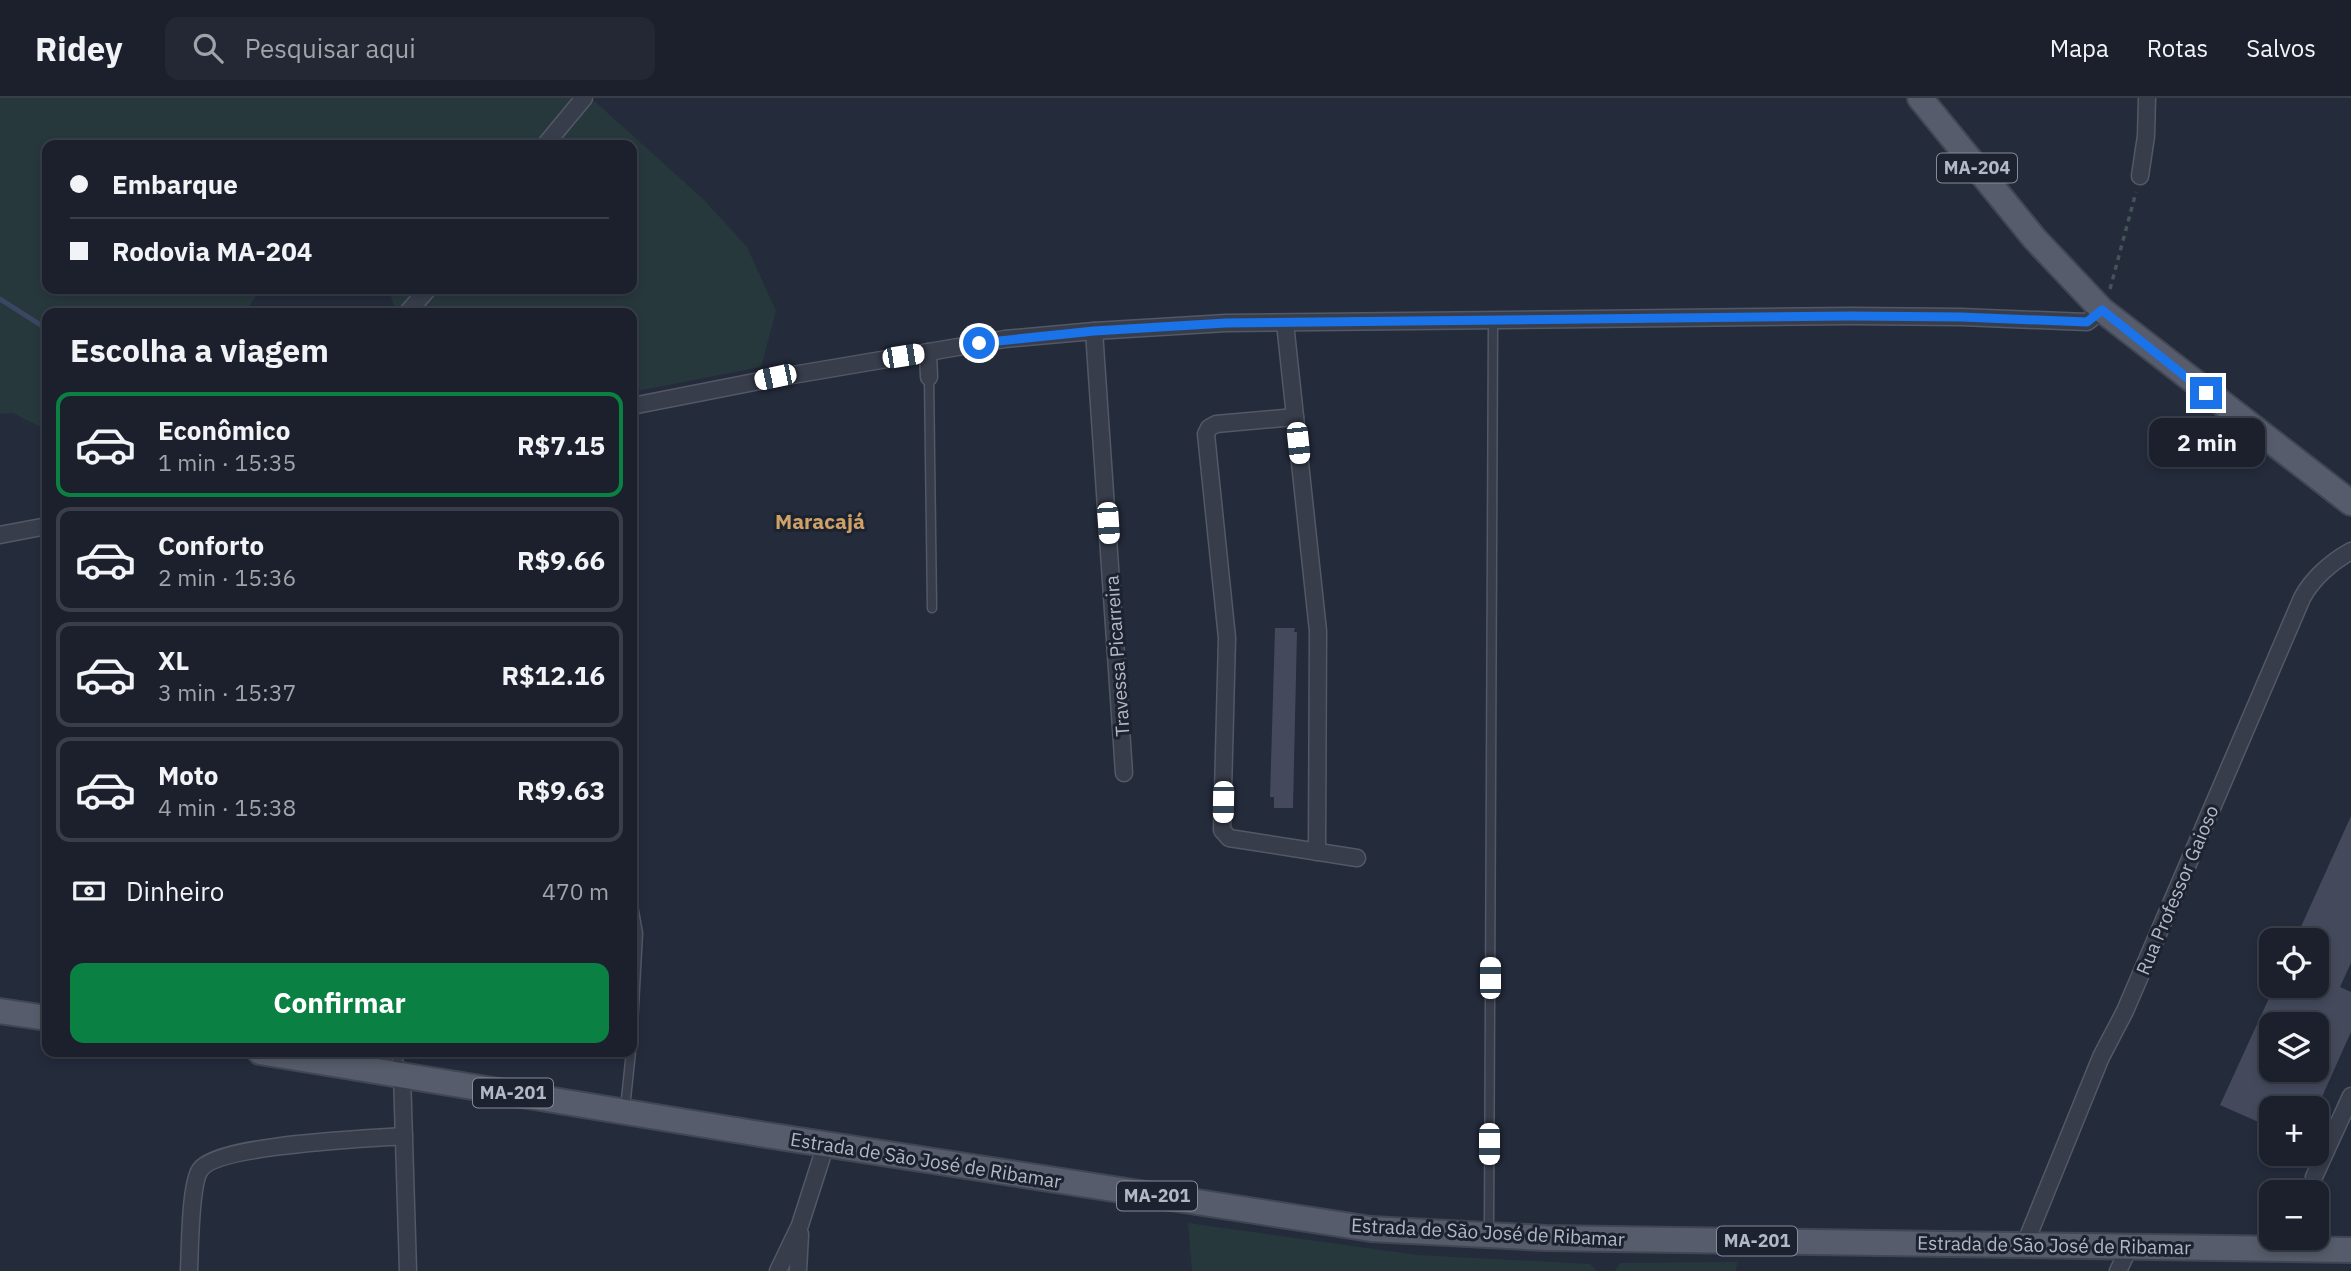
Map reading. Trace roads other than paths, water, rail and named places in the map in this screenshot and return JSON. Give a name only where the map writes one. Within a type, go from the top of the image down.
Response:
[{"type":"main road","name":"MA-204","points":[[1920,98],[2034,238],[2102,310],[2351,503]]},
{"type":"main road","points":[[0,1011],[42,1017]]},
{"type":"main road","name":"Estrada de São José de Ribamar","points":[[323,1057],[399,1063],[625,1111],[1350,1226],[1489,1236],[2130,1246],[2350,1254]]},
{"type":"street","points":[[549,140],[584,98]]},
{"type":"street","points":[[2140,176],[2146,136],[2147,98]]},
{"type":"street","points":[[412,308],[424,294]]},
{"type":"street","points":[[637,405],[775,377],[1005,339],[1094,331],[1285,323],[1493,320],[1948,317],[2087,322],[2102,310]]},
{"type":"street","points":[[1285,323],[1318,631],[1317,852]]},
{"type":"street","name":"Travessa Picarreira","points":[[1094,331],[1124,772]]},
{"type":"street","points":[[928,352],[929,377]]},
{"type":"street","points":[[1295,417],[1216,424],[1209,428],[1206,434],[1227,638],[1222,830],[1229,838],[1357,858]]},
{"type":"street","points":[[0,535],[42,527]]},
{"type":"street","name":"Rua Professor Gaioso","points":[[2025,1244],[2101,1057],[2125,1011],[2302,598],[2308,586],[2320,574],[2351,551]]},
{"type":"street","points":[[399,1063],[408,1271]]},
{"type":"street","points":[[2314,1177],[2351,1096]]},
{"type":"street","points":[[189,1271],[195,1186],[200,1169],[214,1160],[281,1145],[404,1136]]},
{"type":"street","points":[[778,1271],[800,1225],[826,1144]]},
{"type":"street","points":[[797,1271],[800,1225]]},
{"type":"street","points":[[2118,1271],[2130,1246]]},
{"type":"lane","points":[[1489,1236],[1493,320]]},
{"type":"lane","points":[[929,377],[932,608]]},
{"type":"lane","points":[[637,924],[637,965]]},
{"type":"lane","points":[[625,1111],[630,1057]]},
{"type":"waterway","points":[[0,299],[42,326]]},
{"type":"district","name":"Maracajá","points":[[820,522]]}]
